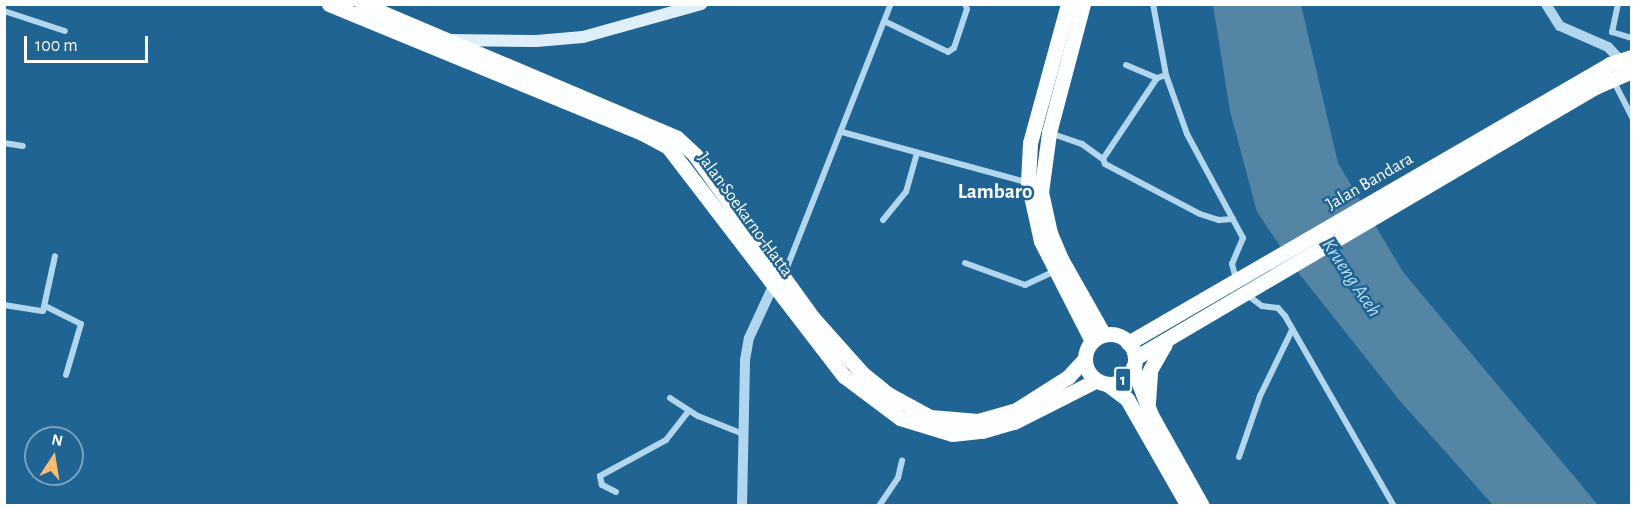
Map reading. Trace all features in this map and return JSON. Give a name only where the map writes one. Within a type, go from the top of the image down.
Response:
[{"type":"highway","name":"Jalan Soekarno-Hatta","points":[[329,4],[655,138],[680,158],[738,228],[858,389],[900,418],[952,434],[982,432],[1014,422],[1102,382]]},
{"type":"highway","name":"Jalan Soekarno-Hatta","points":[[362,4],[678,138],[695,155],[738,228]]},
{"type":"highway","points":[[1068,4],[1030,143],[1028,182],[1041,241],[1055,271],[1098,338]]},
{"type":"highway","points":[[1083,4],[1049,133],[1041,181],[1050,233],[1098,338]]},
{"type":"highway","name":"Jalan Bandara","points":[[1134,363],[1242,288],[1594,80],[1625,58]]},
{"type":"highway","name":"Jalan Bandara","points":[[1594,80],[1612,79],[1632,71]]},
{"type":"highway","name":"Jalan Soekarno-Hatta","points":[[778,281],[862,373],[888,394],[930,417],[978,421],[1007,413],[1027,405],[1068,377],[1085,359]]},
{"type":"highway","name":"Jalan Bandara","points":[[1128,343],[1242,288]]},
{"type":"highway","points":[[1151,415],[1147,393],[1150,370],[1157,353],[1173,334]]},
{"type":"highway","name":"1","points":[[1098,338],[1120,337],[1128,343],[1151,415],[1202,506]]},
{"type":"highway","points":[[1085,359],[1098,338]]},
{"type":"highway","name":"1","points":[[1085,359],[1088,371],[1126,399],[1188,506]]},
{"type":"highway","name":"1","points":[[1102,382],[1123,380],[1134,363]]},
{"type":"main road","points":[[445,40],[536,41],[583,37],[700,4]]},
{"type":"street","points":[[20,14],[21,4]]},
{"type":"street","points":[[742,506],[743,434],[749,338],[778,281],[842,132],[891,4]]},
{"type":"street","points":[[884,21],[948,52],[954,48],[968,9],[965,4]]},
{"type":"street","points":[[1153,4],[1166,75],[1188,134],[1243,238],[1232,264],[1242,288],[1262,306],[1278,308],[1394,506]]},
{"type":"street","points":[[1546,4],[1560,26],[1608,47],[1625,58]]},
{"type":"street","points":[[1615,35],[1612,29],[1618,4]]},
{"type":"street","points":[[4,11],[20,14],[65,31]]},
{"type":"street","points":[[1608,47],[1615,35]]},
{"type":"street","points":[[1615,35],[1632,38]]},
{"type":"street","points":[[1126,65],[1157,78]]},
{"type":"street","points":[[1103,159],[1157,78],[1166,75]]},
{"type":"street","points":[[1612,79],[1632,117]]},
{"type":"street","points":[[842,132],[1028,182]]},
{"type":"street","points":[[1049,133],[1082,144],[1103,159],[1107,168],[1173,202],[1218,220],[1233,219]]},
{"type":"street","points":[[4,142],[23,146]]},
{"type":"street","points":[[883,220],[906,192],[917,153]]},
{"type":"street","points":[[4,305],[38,312],[45,306],[55,256]]},
{"type":"street","points":[[965,263],[1025,285],[1055,271]]},
{"type":"street","points":[[45,306],[81,324],[66,375]]},
{"type":"street","points":[[1239,457],[1260,396],[1292,330]]},
{"type":"street","points":[[670,398],[689,411],[743,434]]},
{"type":"street","points":[[616,492],[602,485],[600,476],[666,440],[689,411]]},
{"type":"street","points":[[879,506],[898,478],[902,460]]},
{"type":"water","name":"Krueng Aceh","points":[[1213,5],[1301,5],[1338,163],[1403,272],[1598,505],[1493,505],[1400,401],[1297,271],[1257,212],[1230,111]]},
{"type":"district","name":"Lambaro","points":[[995,192]]}]
